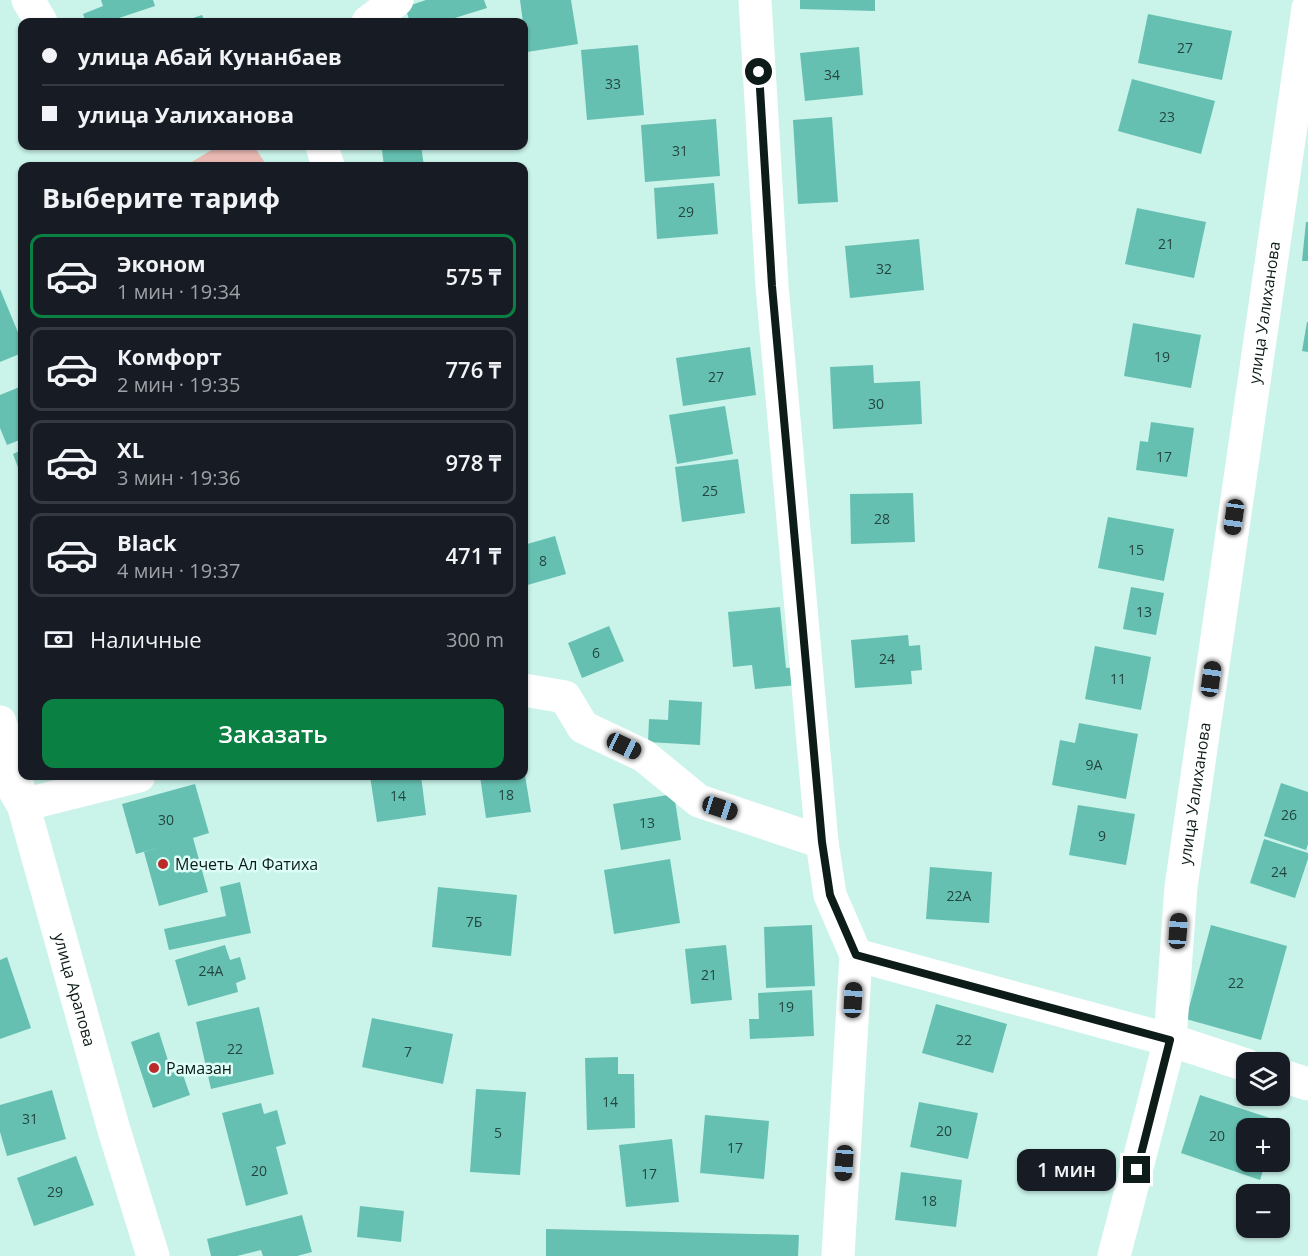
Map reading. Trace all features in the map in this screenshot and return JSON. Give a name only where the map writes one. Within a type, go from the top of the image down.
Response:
[{"type":"street","points":[[28,0],[39,18]]},
{"type":"street","points":[[373,18],[395,0]]},
{"type":"street","points":[[755,0],[772,286],[822,842],[830,895],[856,955],[838,1256]]},
{"type":"street","name":"улица Уалиханова","points":[[1114,1256],[1170,1040],[1181,887],[1308,8]]},
{"type":"street","points":[[528,691],[565,697],[584,727],[644,756],[699,801],[822,842]]},
{"type":"street","name":"улица Арапова","points":[[0,722],[114,1130],[153,1256]]},
{"type":"street","points":[[0,766],[23,805],[123,780]]},
{"type":"street","points":[[856,955],[1170,1040],[1236,1062]]},
{"type":"street","points":[[1290,1078],[1308,1084]]},
{"type":"shaded area","points":[[211,150],[257,150],[264,162],[192,162]]},
{"type":"building","points":[[101,0],[153,0],[155,6],[119,18],[84,18],[83,14],[103,6]]},
{"type":"building","points":[[426,0],[484,0],[487,8],[455,18],[409,18],[405,7]]},
{"type":"building","points":[[520,0],[571,0],[578,44],[528,52],[528,18],[522,18]]},
{"type":"building","points":[[800,0],[875,0],[875,11],[800,9]]},
{"type":"building","points":[[1148,14],[1232,31],[1222,80],[1138,63]]},
{"type":"building","points":[[638,45],[644,115],[587,120],[581,50]]},
{"type":"building","points":[[859,47],[863,95],[805,101],[800,53]]},
{"type":"building","points":[[1132,79],[1215,101],[1201,154],[1118,131]]},
{"type":"building","points":[[832,117],[838,202],[798,204],[793,120]]},
{"type":"building","points":[[716,119],[720,176],[645,182],[641,125]]},
{"type":"building","points":[[382,150],[422,150],[423,162],[384,162]]},
{"type":"building","points":[[714,183],[718,234],[657,239],[654,188]]},
{"type":"building","points":[[1137,208],[1206,222],[1194,278],[1125,264]]},
{"type":"building","points":[[1306,222],[1308,222],[1308,261],[1302,261]]},
{"type":"building","points":[[919,239],[924,290],[850,298],[845,246]]},
{"type":"building","points":[[0,289],[18,332],[18,355],[0,362]]},
{"type":"building","points":[[1308,322],[1308,352],[1302,351]]},
{"type":"building","points":[[1133,323],[1201,335],[1191,388],[1124,376]]},
{"type":"building","points":[[750,347],[756,395],[683,406],[676,358]]},
{"type":"building","points":[[873,365],[874,383],[920,381],[922,424],[833,429],[830,367]]},
{"type":"building","points":[[18,388],[18,441],[7,445],[0,428],[0,395]]},
{"type":"building","points":[[725,406],[733,454],[677,464],[669,415]]},
{"type":"building","points":[[1151,422],[1194,428],[1187,477],[1136,470],[1140,441],[1148,442]]},
{"type":"building","points":[[18,452],[18,467],[13,454]]},
{"type":"building","points":[[738,459],[745,513],[682,522],[675,467]]},
{"type":"building","points":[[913,493],[915,542],[851,544],[850,494]]},
{"type":"building","points":[[1108,517],[1174,529],[1164,581],[1098,568]]},
{"type":"building","points":[[555,536],[566,574],[528,585],[528,544]]},
{"type":"building","points":[[1131,587],[1164,593],[1156,635],[1123,629]]},
{"type":"building","points":[[780,607],[786,668],[796,667],[798,685],[755,689],[752,665],[733,667],[728,612]]},
{"type":"building","points":[[609,626],[624,661],[582,678],[568,643]]},
{"type":"building","points":[[908,635],[909,646],[920,645],[922,670],[911,671],[912,684],[855,688],[851,640]]},
{"type":"building","points":[[1095,646],[1151,657],[1141,710],[1085,699]]},
{"type":"building","points":[[669,700],[702,702],[700,745],[648,742],[649,719],[668,720]]},
{"type":"building","points":[[1079,723],[1138,734],[1126,799],[1052,785],[1060,740],[1075,743]]},
{"type":"building","points":[[371,780],[422,780],[426,815],[377,822]]},
{"type":"building","points":[[481,780],[526,780],[531,812],[486,818]]},
{"type":"building","points":[[1281,783],[1308,792],[1306,850],[1264,836]]},
{"type":"building","points":[[195,784],[209,833],[193,838],[208,892],[159,906],[144,852],[161,847],[136,854],[122,804]]},
{"type":"building","points":[[674,794],[681,840],[621,850],[613,804]]},
{"type":"building","points":[[1078,805],[1135,814],[1126,865],[1069,855]]},
{"type":"building","points":[[1264,839],[1308,853],[1295,898],[1250,883]]},
{"type":"building","points":[[670,859],[680,923],[614,934],[604,870]]},
{"type":"building","points":[[930,867],[992,872],[989,923],[926,919]]},
{"type":"building","points":[[240,882],[251,933],[169,950],[164,929],[226,916],[220,887]]},
{"type":"building","points":[[438,887],[517,895],[511,956],[432,947]]},
{"type":"building","points":[[812,925],[815,986],[766,988],[764,927]]},
{"type":"building","points":[[1211,925],[1287,946],[1261,1040],[1186,1019]]},
{"type":"building","points":[[225,945],[230,960],[240,957],[246,979],[236,983],[238,992],[188,1006],[175,960]]},
{"type":"building","points":[[726,945],[732,1000],[691,1004],[685,949]]},
{"type":"building","points":[[7,957],[31,1028],[0,1039],[0,960]]},
{"type":"building","points":[[812,990],[814,1036],[750,1039],[749,1019],[759,1019],[758,993]]},
{"type":"building","points":[[936,1004],[1007,1024],[993,1073],[922,1053]]},
{"type":"building","points":[[259,1007],[274,1074],[211,1089],[196,1022]]},
{"type":"building","points":[[372,1018],[453,1034],[443,1084],[362,1067]]},
{"type":"building","points":[[159,1032],[172,1073],[181,1069],[190,1095],[153,1108],[131,1042]]},
{"type":"building","points":[[618,1057],[618,1074],[634,1074],[635,1128],[587,1130],[585,1058]]},
{"type":"building","points":[[476,1089],[526,1092],[520,1175],[470,1172]]},
{"type":"building","points":[[52,1090],[66,1139],[7,1156],[0,1132],[0,1105]]},
{"type":"building","points":[[1200,1095],[1270,1118],[1236,1118],[1236,1172],[1181,1153]]},
{"type":"building","points":[[919,1102],[978,1113],[968,1159],[910,1147]]},
{"type":"building","points":[[261,1103],[264,1114],[277,1110],[286,1144],[276,1147],[288,1194],[246,1206],[222,1113]]},
{"type":"building","points":[[705,1115],[769,1121],[764,1179],[700,1173]]},
{"type":"building","points":[[672,1139],[679,1202],[626,1207],[619,1145]]},
{"type":"building","points":[[76,1156],[94,1205],[34,1226],[17,1178]]},
{"type":"building","points":[[901,1172],[962,1180],[956,1227],[895,1220]]},
{"type":"building","points":[[1237,1172],[1263,1172],[1260,1180]]},
{"type":"building","points":[[360,1206],[404,1211],[401,1242],[357,1237]]},
{"type":"building","points":[[302,1215],[312,1252],[297,1256],[263,1256],[261,1250],[237,1256],[211,1256],[207,1239]]},
{"type":"building","points":[[546,1229],[799,1235],[798,1256],[546,1256]]},
{"type":"place","name":"Мечеть Ал Фатиха","points":[[163,864]]},
{"type":"place","name":"Рамазан","points":[[154,1068]]},
{"type":"route","points":[[759,72],[772,286],[822,842],[830,895],[856,955],[1170,1040],[1137,1170]]}]
